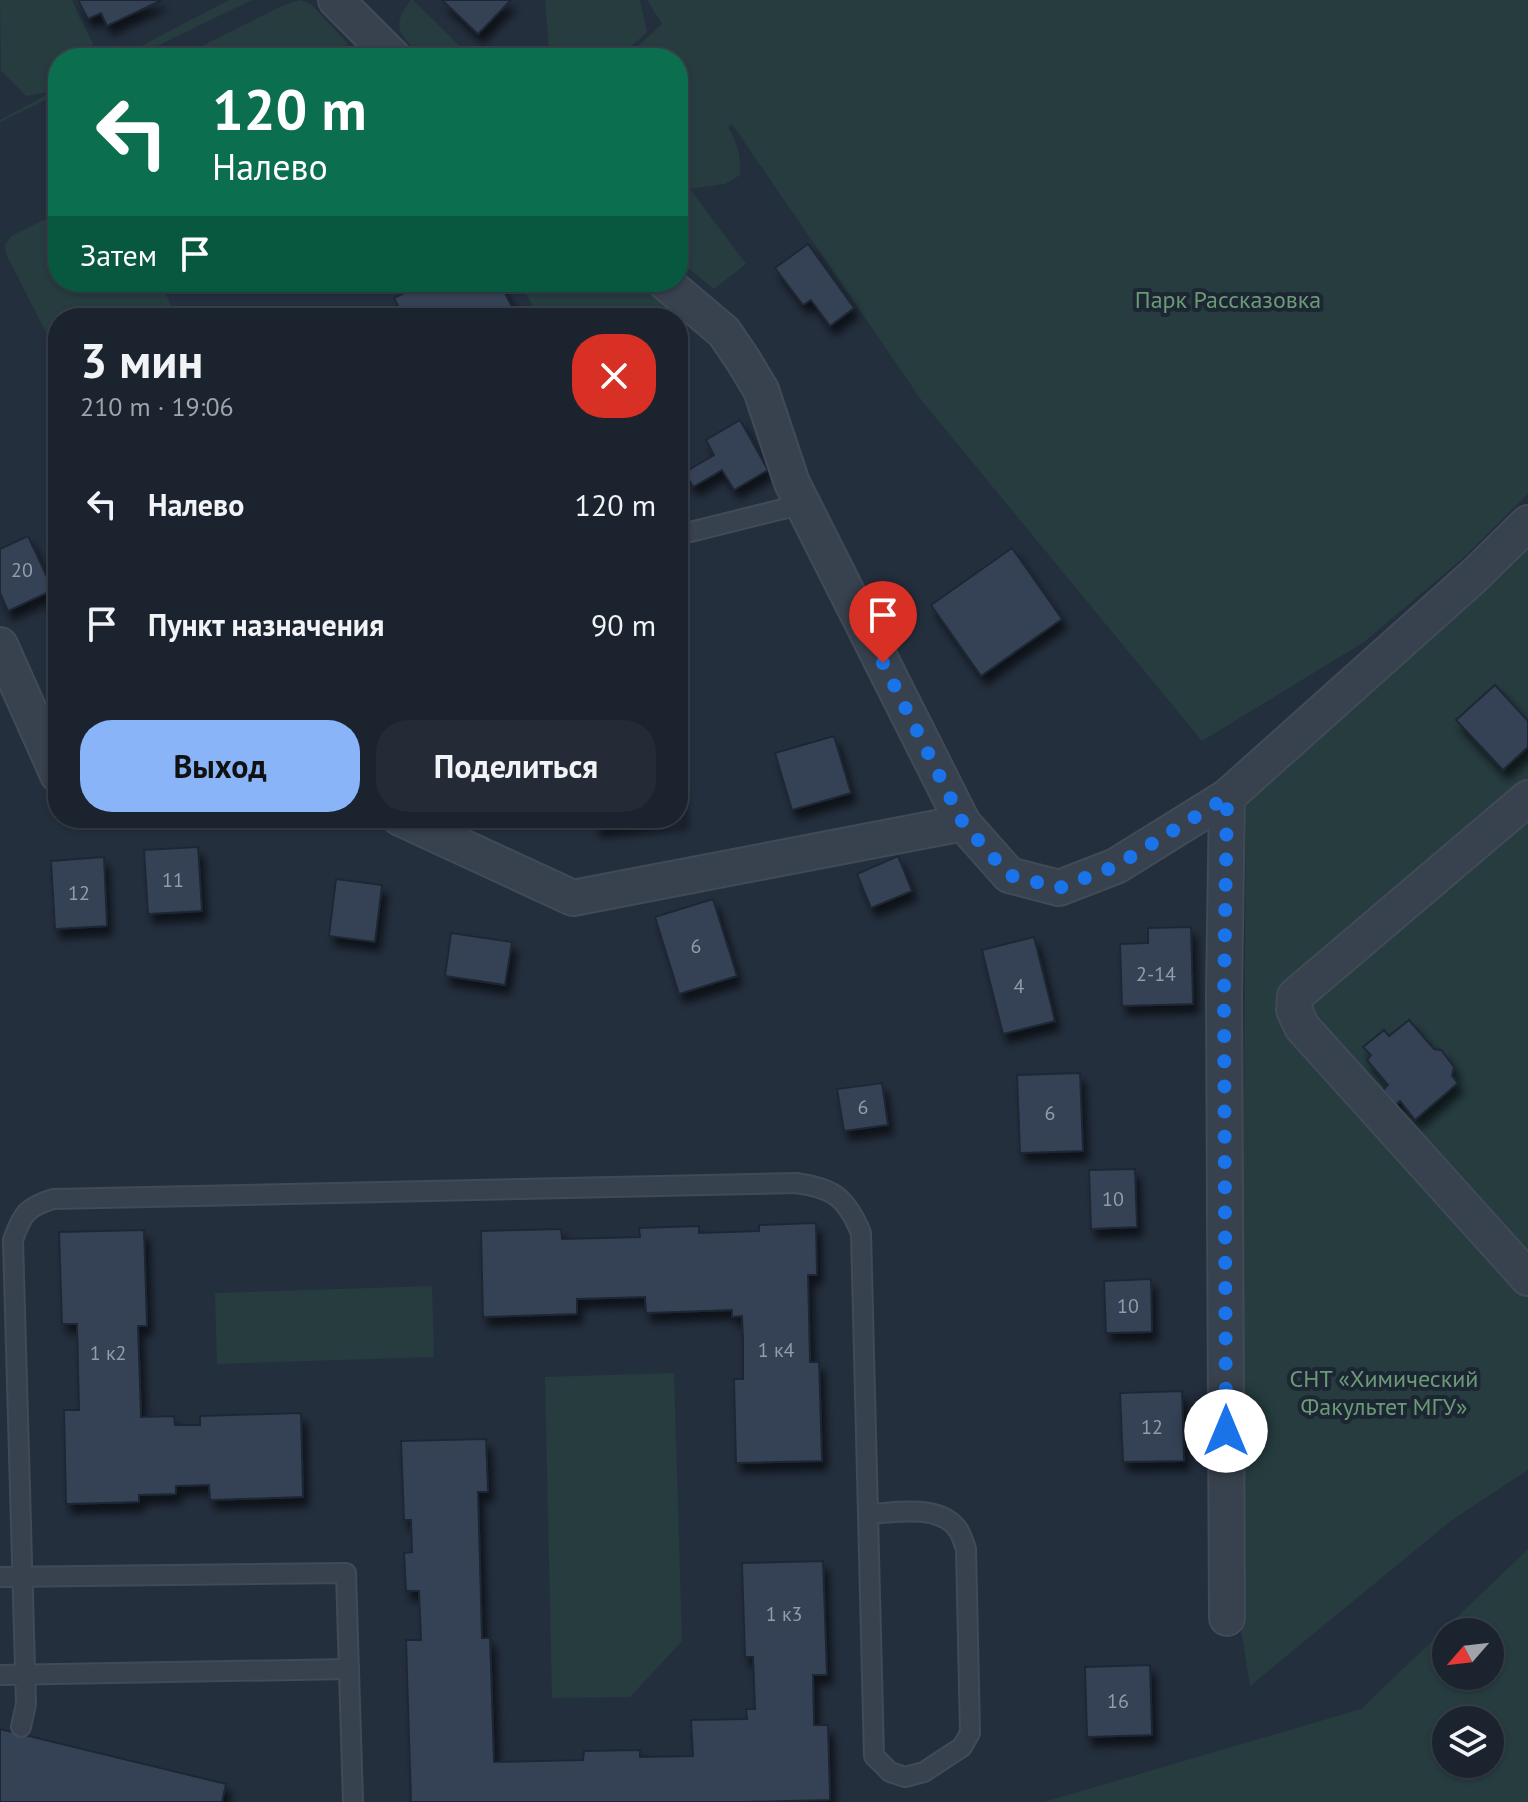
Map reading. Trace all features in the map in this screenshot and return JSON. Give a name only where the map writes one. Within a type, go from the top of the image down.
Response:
[{"type":"street","points":[[336,0],[384,48]]},
{"type":"street","points":[[677,292],[724,332],[761,390],[792,483],[963,823],[1009,875],[1059,888],[1116,866],[1227,797],[1463,586],[1528,523]]},
{"type":"street","points":[[0,645],[48,753]]},
{"type":"street","points":[[1227,797],[1224,994],[1227,1618]]},
{"type":"street","points":[[1525,806],[1295,996],[1294,1010],[1302,1027],[1528,1278]]},
{"type":"street","points":[[422,828],[573,898],[963,823]]},
{"type":"lane","points":[[688,533],[803,504]]},
{"type":"lane","points":[[21,1727],[26,1704],[13,1240],[21,1218],[38,1204],[53,1199],[796,1183],[821,1187],[839,1197],[852,1212],[861,1233],[874,1756],[890,1772],[905,1777],[924,1772],[962,1747],[970,1733],[966,1549],[957,1529],[926,1512],[868,1514]]},
{"type":"lane","points":[[0,1577],[346,1573],[353,1802]]},
{"type":"lane","points":[[0,1675],[349,1669]]},
{"type":"green space","points":[[0,0],[72,0],[93,44],[90,48],[48,48],[48,92],[26,96],[1,71]]},
{"type":"green space","points":[[229,0],[252,0],[153,48],[137,48]]},
{"type":"green space","points":[[299,0],[313,6],[348,44],[340,48],[198,48]]},
{"type":"green space","points":[[413,0],[462,48],[414,48],[404,38],[399,25],[404,10]]},
{"type":"green space","points":[[545,0],[640,0],[647,32],[629,48],[549,48]]},
{"type":"green space","name":"Парк Рассказовка","points":[[647,0],[1528,0],[1528,494],[1461,560],[1364,642],[1202,741],[922,401],[732,124],[728,127],[738,150],[740,175],[725,184],[690,189],[746,264],[714,289],[688,268],[688,48],[636,48],[662,24]]},
{"type":"green space","points":[[48,94],[48,99],[0,120]]},
{"type":"green space","points":[[48,218],[48,292],[165,292],[172,308],[48,308],[48,336],[6,254],[5,245],[11,236]]},
{"type":"green space","points":[[525,292],[655,292],[672,308],[534,308]]},
{"type":"green space","name":"СНТ «Химический Факультет МГУ»","points":[[1528,539],[1528,1470],[1452,1520],[1250,1686],[1237,1604],[1246,805]]},
{"type":"green space","points":[[432,1286],[434,1357],[217,1364],[215,1293]]},
{"type":"green space","points":[[674,1373],[682,1641],[630,1697],[552,1698],[545,1377]]},
{"type":"green space","points":[[1528,1549],[1528,1802],[1044,1802],[1361,1709],[1432,1641],[1432,1690],[1504,1690],[1504,1618],[1456,1618]]},
{"type":"building","points":[[78,0],[162,0],[107,26],[101,13],[88,19]]},
{"type":"building","points":[[442,0],[511,0],[478,34]]},
{"type":"building","points":[[808,244],[854,308],[830,326],[811,300],[803,305],[775,268]]},
{"type":"building","points":[[406,292],[504,292],[513,308],[399,308],[394,298]]},
{"type":"building","points":[[740,420],[768,470],[734,490],[722,470],[693,487],[688,470],[714,455],[706,440]]},
{"type":"building","points":[[28,536],[48,579],[48,592],[8,611],[0,593],[0,549]]},
{"type":"building","points":[[1012,548],[1062,619],[981,676],[931,605]]},
{"type":"building","points":[[1495,685],[1528,721],[1528,747],[1503,770],[1456,720]]},
{"type":"building","points":[[834,736],[851,793],[792,810],[775,753]]},
{"type":"building","points":[[198,847],[202,911],[148,914],[144,850]]},
{"type":"building","points":[[898,856],[912,891],[871,908],[857,874]]},
{"type":"building","points":[[104,857],[107,926],[55,929],[51,861]]},
{"type":"building","points":[[336,879],[382,885],[375,942],[329,936]]},
{"type":"building","points":[[713,899],[737,976],[679,994],[655,917]]},
{"type":"building","points":[[1191,927],[1193,1004],[1122,1006],[1120,944],[1148,943],[1148,928]]},
{"type":"building","points":[[451,933],[512,942],[505,985],[445,976]]},
{"type":"building","points":[[1034,937],[1055,1021],[1003,1034],[982,950]]},
{"type":"building","points":[[1409,1020],[1434,1049],[1441,1050],[1454,1067],[1452,1076],[1458,1083],[1415,1120],[1400,1101],[1395,1105],[1383,1090],[1388,1085],[1367,1060],[1371,1055],[1363,1047],[1384,1030],[1389,1036]]},
{"type":"building","points":[[1080,1073],[1083,1151],[1020,1153],[1017,1075]]},
{"type":"building","points":[[882,1083],[888,1125],[844,1131],[837,1089]]},
{"type":"building","points":[[1135,1169],[1137,1227],[1091,1229],[1089,1170]]},
{"type":"building","points":[[816,1223],[817,1275],[808,1275],[810,1362],[819,1362],[822,1461],[736,1463],[734,1379],[743,1379],[743,1338],[742,1316],[732,1317],[732,1310],[646,1313],[645,1297],[577,1299],[577,1314],[483,1317],[481,1231],[561,1229],[562,1239],[640,1237],[639,1228],[699,1226],[699,1233],[759,1231],[759,1225]]},
{"type":"building","points":[[144,1230],[147,1326],[138,1326],[141,1417],[174,1416],[175,1425],[200,1425],[200,1416],[301,1413],[303,1497],[210,1500],[209,1485],[176,1486],[176,1494],[139,1495],[139,1502],[66,1504],[64,1410],[79,1410],[77,1324],[62,1324],[59,1232]]},
{"type":"building","points":[[1151,1279],[1152,1332],[1106,1333],[1104,1281]]},
{"type":"building","points":[[1182,1391],[1184,1461],[1123,1462],[1120,1393]]},
{"type":"building","points":[[486,1439],[488,1492],[478,1492],[482,1638],[490,1638],[494,1762],[583,1760],[584,1751],[640,1750],[640,1757],[693,1756],[691,1720],[747,1719],[746,1709],[755,1709],[753,1657],[745,1657],[742,1563],[823,1561],[827,1675],[813,1675],[814,1725],[828,1725],[830,1800],[411,1802],[406,1640],[421,1640],[419,1591],[406,1591],[404,1553],[412,1552],[411,1520],[404,1520],[401,1441]]},
{"type":"building","points":[[1150,1665],[1152,1735],[1087,1737],[1085,1667]]},
{"type":"building","points":[[0,1729],[226,1784],[222,1802],[0,1802]]},
{"type":"route","points":[[883,663],[963,823],[1009,875],[1059,888],[1116,866],[1227,797],[1224,994],[1226,1431]]}]
